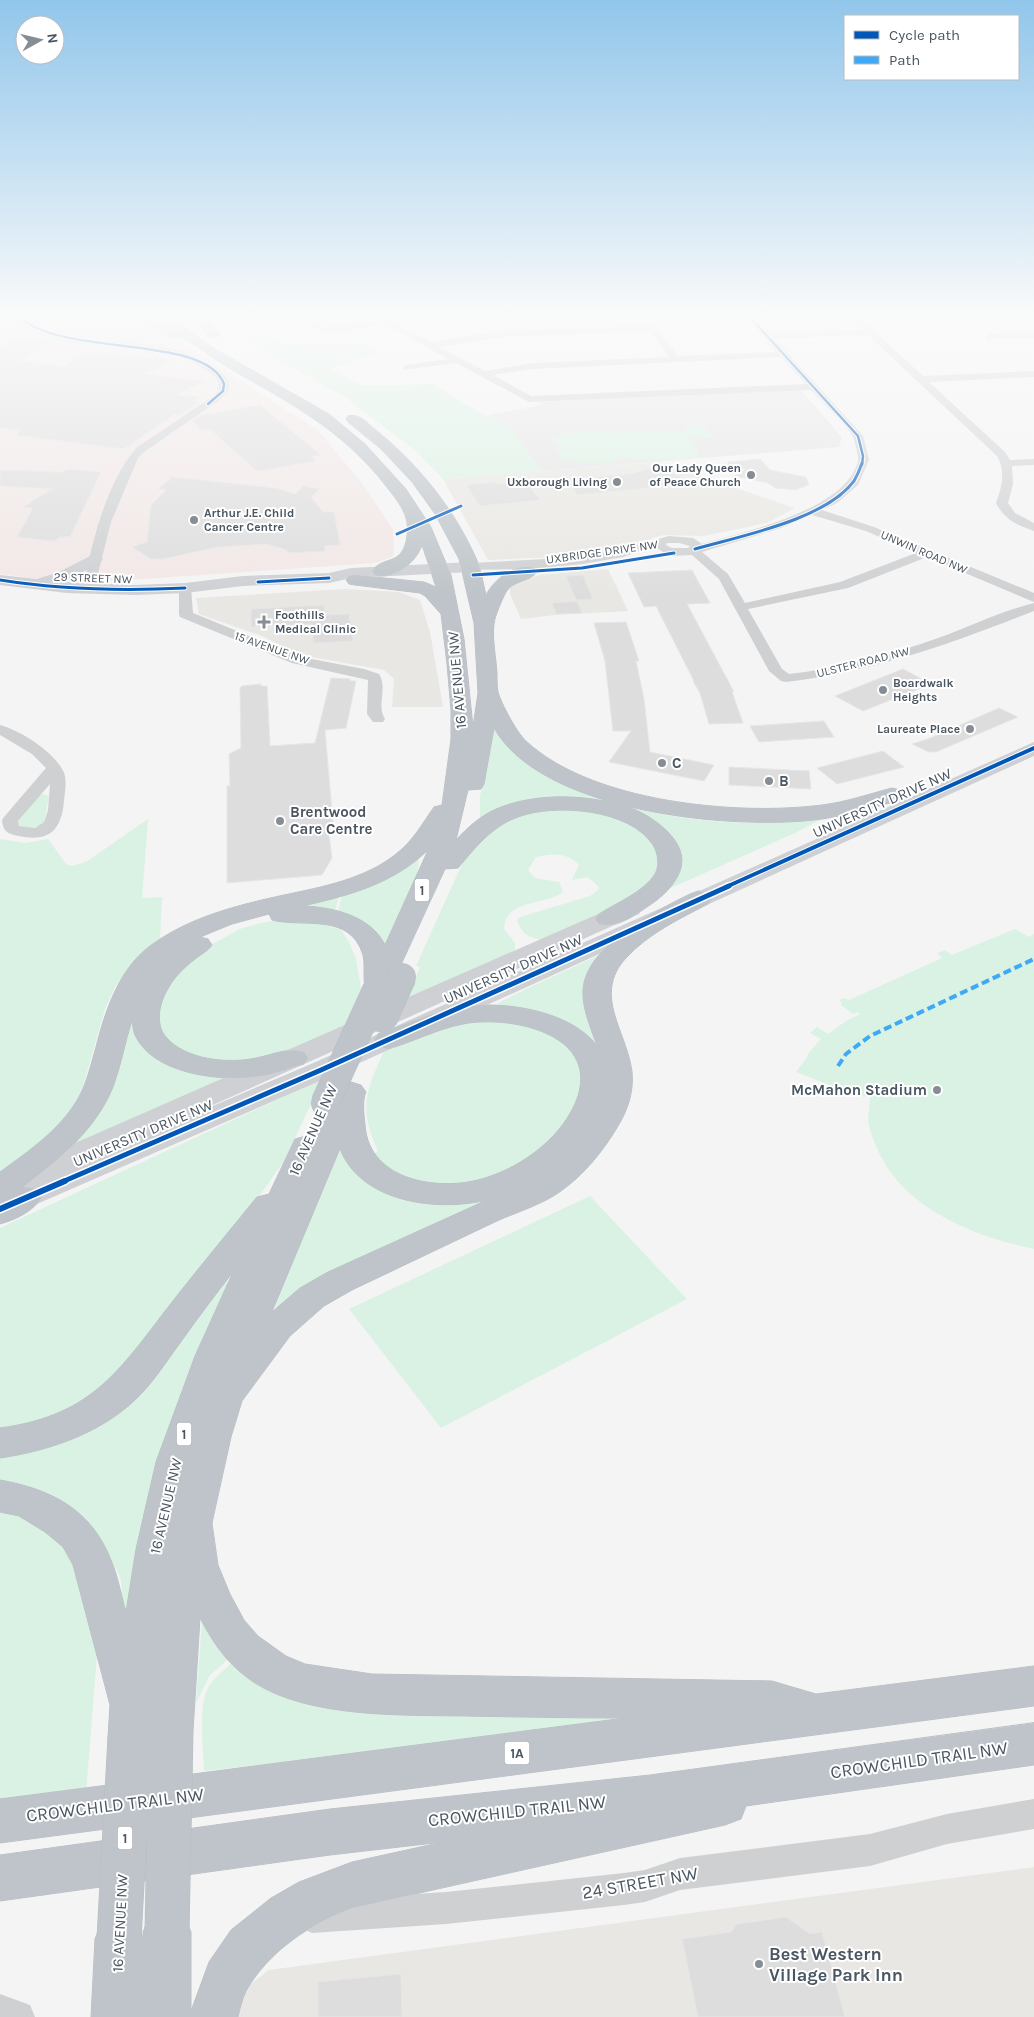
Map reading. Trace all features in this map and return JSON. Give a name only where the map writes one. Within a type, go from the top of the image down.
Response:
[{"type":"highway","name":"16 AVENUE NW","points":[[166,2017],[166,1932],[144,1725],[176,1658],[193,1522],[224,1397],[338,1097],[390,982],[449,863],[476,769],[487,714],[488,693],[484,623],[456,571],[427,538],[392,481],[344,433],[311,409]]},
{"type":"highway","name":"16 AVENUE NW","points":[[341,411],[386,446],[418,479],[443,514],[456,571],[451,614],[462,708],[462,738],[456,790],[448,827],[390,982]]},
{"type":"highway","points":[[316,412],[356,434],[394,470],[426,512],[456,571]]},
{"type":"highway","points":[[381,571],[403,561],[409,555],[418,531],[415,518]]},
{"type":"highway","points":[[484,623],[502,583],[508,578],[528,572]]},
{"type":"highway","points":[[355,580],[424,588],[432,592],[451,614]]},
{"type":"highway","points":[[488,693],[505,730],[528,755],[574,782],[625,798],[698,811],[727,814],[772,814],[820,812],[857,805],[892,795]]},
{"type":"highway","points":[[0,1213],[7,1195],[79,1122],[100,1085],[117,1020],[126,998],[152,958],[178,939],[208,924],[262,907],[339,890],[385,872],[423,842],[456,790]]},
{"type":"highway","points":[[449,863],[476,832],[502,814],[513,810],[531,806],[562,804],[594,806],[621,812],[637,819],[663,840],[670,861],[668,872],[659,885],[646,896],[608,919]]},
{"type":"highway","points":[[224,1397],[278,1328],[312,1297],[340,1281],[549,1184],[574,1161],[599,1132],[610,1114],[618,1079],[615,1059],[597,999],[599,978],[613,955],[623,946],[668,915],[698,899]]},
{"type":"highway","points":[[294,1058],[253,1068],[228,1069],[185,1062],[164,1052],[152,1041],[144,1028],[144,1010],[152,991],[164,974],[194,947],[232,927],[283,914],[332,917],[350,924],[362,932],[371,943],[390,982]]},
{"type":"highway","points":[[338,1097],[348,1125],[352,1144],[373,1173],[388,1182],[409,1190],[453,1194],[474,1192],[496,1186],[515,1178],[554,1152],[576,1130],[586,1116],[596,1087],[590,1055],[579,1042],[549,1023],[490,1014],[461,1016],[388,1040]]},
{"type":"highway","name":"16 AVENUE NW","points":[[116,2017],[119,1939],[144,1725],[156,1549],[175,1462],[212,1356],[292,1177],[338,1097]]},
{"type":"highway","points":[[0,1442],[33,1437],[56,1430],[112,1398],[135,1377],[215,1270],[292,1177]]},
{"type":"highway","points":[[0,1496],[27,1501],[59,1520],[77,1535],[92,1561],[144,1725]]},
{"type":"highway","points":[[193,1522],[198,1565],[214,1604],[230,1634],[243,1649],[271,1670],[304,1684],[372,1694],[772,1700],[818,1714]]},
{"type":"highway","name":"CROWCHILD TRAIL NW","points":[[0,1820],[1034,1686]]},
{"type":"highway","name":"CROWCHILD TRAIL NW","points":[[0,1878],[330,1832],[650,1797],[1034,1744]]},
{"type":"highway","points":[[213,2017],[226,1979],[248,1947],[288,1915],[315,1898],[352,1885],[933,1758]]},
{"type":"street","points":[[90,590],[94,559],[100,534],[111,504],[134,457],[140,450],[200,409]]},
{"type":"street","points":[[694,550],[777,526],[833,501],[852,485],[864,460],[858,436],[834,409]]},
{"type":"street","points":[[954,409],[989,442],[1007,463],[1009,483],[1002,503],[1005,512],[1020,522],[1034,527]]},
{"type":"street","points":[[1007,463],[1034,462]]},
{"type":"street","name":"UNWIN ROAD NW","points":[[812,511],[870,530],[1034,598]]},
{"type":"street","points":[[674,553],[661,548],[662,542],[680,539],[729,539]]},
{"type":"street","name":"ULSTER ROAD NW","points":[[680,539],[694,543],[696,547],[694,550],[724,577],[776,671],[786,678],[833,672],[881,660],[964,633],[1034,607]]},
{"type":"street","name":"UXBRIDGE DRIVE NW","points":[[456,571],[591,560],[662,542]]},
{"type":"street","name":"UXBRIDGE DRIVE NW","points":[[456,571],[528,572],[592,566],[647,555],[694,550]]},
{"type":"street","points":[[742,607],[844,585],[927,553]]},
{"type":"street","points":[[31,585],[63,578],[94,559]]},
{"type":"street","name":"29 STREET NW","points":[[329,578],[351,573],[381,571],[456,571]]},
{"type":"street","name":"29 STREET NW","points":[[0,580],[31,585],[90,590],[204,589],[238,587],[258,582],[329,578],[355,580],[456,571]]},
{"type":"street","name":"15 AVENUE NW","points":[[185,588],[185,614],[188,616],[297,660],[364,673],[374,677],[376,682],[374,714],[378,719]]},
{"type":"street","points":[[0,729],[40,753],[54,769]]},
{"type":"street","name":"UNIVERSITY DRIVE NW","points":[[7,1195],[294,1058],[892,795],[1034,730]]},
{"type":"street","name":"UNIVERSITY DRIVE NW","points":[[7,1195],[388,1040],[1034,748]]},
{"type":"street","name":"24 STREET NW","points":[[248,1947],[315,1916],[446,1908],[624,1889],[645,1886],[680,1874],[870,1850],[947,1829],[1034,1814]]},
{"type":"street","points":[[0,2011],[18,2017]]},
{"type":"shaded area","points":[[0,409],[285,409],[319,431],[364,486],[393,529],[394,553],[392,557],[375,563],[142,579],[40,579],[0,574]]},
{"type":"shaded area","points":[[520,409],[818,409],[842,437],[839,447],[541,471],[509,426],[485,416]]},
{"type":"shaded area","points":[[658,462],[795,508],[769,522],[704,536],[664,535],[652,538],[642,545],[602,555],[488,560],[443,479]]},
{"type":"shaded area","points":[[608,569],[628,611],[521,619],[510,594],[510,588],[516,582],[540,575]]},
{"type":"shaded area","points":[[345,589],[399,592],[420,600],[430,632],[443,707],[392,707],[394,679],[384,670],[300,655],[262,636],[199,614],[196,598]]},
{"type":"shaded area","points":[[1034,1867],[1034,2017],[239,2017],[244,1989],[269,1970]]},
{"type":"green space","points":[[361,409],[474,409],[509,426],[541,471],[443,479],[415,450]]},
{"type":"green space","points":[[705,426],[713,437],[690,438],[682,427]]},
{"type":"green space","points":[[659,430],[661,433],[684,432],[699,453],[697,454],[698,456],[695,458],[647,461],[645,459],[633,460],[631,457],[617,458],[618,462],[578,464],[576,460],[563,461],[552,438],[556,435],[571,433],[613,432],[615,435],[620,435],[618,432]]},
{"type":"green space","points":[[492,724],[511,750],[539,771],[572,788],[608,802],[685,818],[720,822],[752,823],[820,820],[664,891],[677,848],[589,801],[480,819],[480,797]]},
{"type":"green space","points":[[43,794],[49,796],[44,822],[34,828],[19,826],[18,822],[38,796]]},
{"type":"green space","points":[[569,806],[634,821],[665,858],[645,893],[542,940],[533,938],[521,928],[517,920],[520,917],[590,896],[599,887],[588,877],[572,880],[579,865],[570,858],[559,855],[536,857],[528,870],[535,878],[559,882],[563,892],[518,908],[506,919],[504,929],[515,943],[515,954],[405,1002],[420,967],[416,966],[467,853],[509,816]]},
{"type":"green space","points":[[148,819],[142,898],[162,897],[160,941],[141,953],[115,987],[105,1009],[79,1100],[65,1125],[0,1179],[0,839],[25,843],[48,839],[66,864],[72,866],[86,862]]},
{"type":"green space","points":[[419,858],[418,871],[411,895],[385,953],[338,912],[342,895],[388,876]]},
{"type":"green space","points":[[336,895],[339,896],[335,911],[282,911],[256,916],[231,924],[206,935],[184,949],[164,966],[149,984],[138,1006],[137,1024],[142,1040],[154,1052],[170,1062],[209,1073],[228,1075],[229,1079],[53,1159],[90,1124],[99,1111],[114,1068],[135,995],[150,970],[170,951],[195,935],[222,924],[251,915]]},
{"type":"green space","points":[[297,916],[341,930],[349,942],[356,959],[362,994],[347,1026],[314,1042],[253,1061],[202,1060],[161,1040],[152,1010],[165,984],[203,949],[240,929]]},
{"type":"green space","name":"McMahon Stadium","points":[[1015,929],[1029,937],[1034,934],[1034,1249],[987,1236],[964,1227],[941,1216],[921,1202],[887,1168],[876,1146],[868,1120],[870,1097],[852,1094],[796,1072],[821,1039],[810,1033],[817,1027],[828,1034],[860,1014],[857,1012],[853,1014],[840,1004],[842,1003],[839,1000],[845,998],[849,1000],[942,958],[937,953],[945,950],[952,955]]},
{"type":"green space","points":[[608,951],[603,1045],[567,1160],[275,1310],[280,1283],[342,1136],[418,1197],[557,1161],[597,1054],[495,1007],[500,1002],[528,988]]},
{"type":"green space","points":[[486,1019],[536,1024],[580,1055],[583,1099],[543,1154],[470,1186],[415,1182],[386,1168],[373,1154],[378,1151],[368,1123],[366,1111],[369,1089],[384,1051],[453,1025]]},
{"type":"green space","points":[[320,1080],[322,1081],[284,1161],[205,1273],[87,1406],[0,1433],[0,1228]]},
{"type":"green space","points":[[590,1196],[687,1299],[441,1428],[349,1309]]},
{"type":"green space","points":[[228,1278],[225,1299],[126,1610],[123,1604],[122,1585],[119,1575],[102,1542],[91,1527],[80,1514],[53,1495],[20,1484],[0,1480],[0,1451],[53,1439]]},
{"type":"green space","points":[[0,1508],[35,1522],[75,1557],[95,1628],[97,1655],[86,1793],[0,1806]]},
{"type":"green space","points":[[203,1607],[228,1659],[210,1675],[196,1703]]},
{"type":"green space","points":[[234,1661],[656,1715],[416,1745],[409,1748],[204,1771],[202,1716],[205,1694],[215,1679]]},
{"type":"building","points":[[0,409],[189,409],[180,415],[175,414],[124,449],[16,435],[20,430],[0,428]]},
{"type":"building","points":[[236,409],[265,409],[321,455],[311,457],[316,461],[257,471],[209,429],[202,431],[192,421],[201,415]]},
{"type":"building","name":"Our Lady Queen of Peace Church","points":[[760,459],[770,470],[806,477],[809,485],[795,490],[775,488],[768,483],[734,476],[745,469],[728,465],[728,462]]},
{"type":"building","name":"Uxborough Living","points":[[660,467],[683,477],[648,488],[578,495],[565,480],[634,473]]},
{"type":"building","points":[[68,469],[101,472],[70,537],[60,537],[54,541],[17,537],[33,508],[23,507],[52,489],[0,486],[0,470],[62,472]]},
{"type":"building","name":"Arthur J.E. Child Cancer Centre","points":[[173,477],[276,488],[295,494],[303,486],[320,489],[311,497],[323,512],[334,512],[340,545],[324,546],[325,551],[287,553],[287,550],[267,544],[217,547],[162,559],[151,559],[132,547],[147,542],[151,505],[166,490],[158,489]]},
{"type":"building","points":[[496,482],[498,484],[526,482],[540,500],[480,506],[466,485]]},
{"type":"building","points":[[692,570],[710,603],[687,604],[734,692],[732,692],[743,723],[709,724],[700,693],[656,606],[644,607],[628,573]]},
{"type":"building","points":[[583,575],[593,599],[576,600],[566,576]]},
{"type":"building","points":[[577,601],[582,613],[556,614],[552,603]]},
{"type":"building","points":[[324,605],[325,615],[349,614],[353,641],[314,643],[312,624],[251,627],[251,609]]},
{"type":"building","points":[[626,622],[639,661],[636,661],[644,699],[650,752],[714,765],[704,781],[609,762],[631,731],[613,731],[605,661],[594,623]]},
{"type":"building","name":"Boardwalk Heights","points":[[903,669],[931,684],[863,711],[835,696]]},
{"type":"building","name":"Brentwood Care Centre","points":[[331,678],[356,681],[346,728],[325,730],[334,834],[329,835],[332,858],[322,875],[227,883],[227,786],[230,786],[229,754],[241,748],[240,688],[242,686],[261,684],[261,686],[267,686],[270,746],[315,743]]},
{"type":"building","name":"Laureate Place","points":[[999,708],[1018,717],[936,752],[929,752],[912,744],[928,739]]},
{"type":"building","points":[[824,721],[834,737],[759,742],[750,726]]},
{"type":"building","points":[[883,751],[904,767],[837,784],[817,768]]},
{"type":"building","name":"B","points":[[729,767],[809,771],[811,789],[729,785]]},
{"type":"building","name":"Best Western Village Park Inn","points":[[786,1917],[810,1934],[822,1932],[845,2017],[698,2017],[682,1939],[731,1932],[737,1924]]},
{"type":"building","points":[[401,1974],[402,2017],[318,2017],[318,1982]]},
{"type":"marked path","points":[[838,1066],[846,1054],[870,1036],[1034,959]]},
{"type":"cycle path","points":[[695,549],[765,530],[816,510],[838,496],[854,481],[863,462],[863,452],[858,436],[834,409]]},
{"type":"cycle path","points":[[397,534],[461,506]]},
{"type":"cycle path","points":[[473,575],[582,568],[674,553]]},
{"type":"cycle path","points":[[258,582],[329,578]]},
{"type":"cycle path","points":[[0,580],[23,584],[92,589],[139,590],[185,588]]},
{"type":"cycle path","points":[[0,1209],[321,1070],[1034,748]]},
{"type":"place","name":"Our Lady Queen of Peace Church","points":[[751,475]]},
{"type":"place","name":"Uxborough Living","points":[[617,482]]},
{"type":"place","name":"Arthur J.E. Child Cancer Centre","points":[[194,520]]},
{"type":"place","name":"Foothills Medical Clinic","points":[[264,622]]},
{"type":"place","name":"Boardwalk Heights","points":[[883,690]]},
{"type":"place","name":"Laureate Place","points":[[970,729]]},
{"type":"place","name":"C","points":[[662,763]]},
{"type":"place","name":"B","points":[[769,781]]},
{"type":"place","name":"Brentwood Care Centre","points":[[280,821]]},
{"type":"place","name":"McMahon Stadium","points":[[937,1090]]},
{"type":"place","name":"Best Western Village Park Inn","points":[[759,1964]]}]
